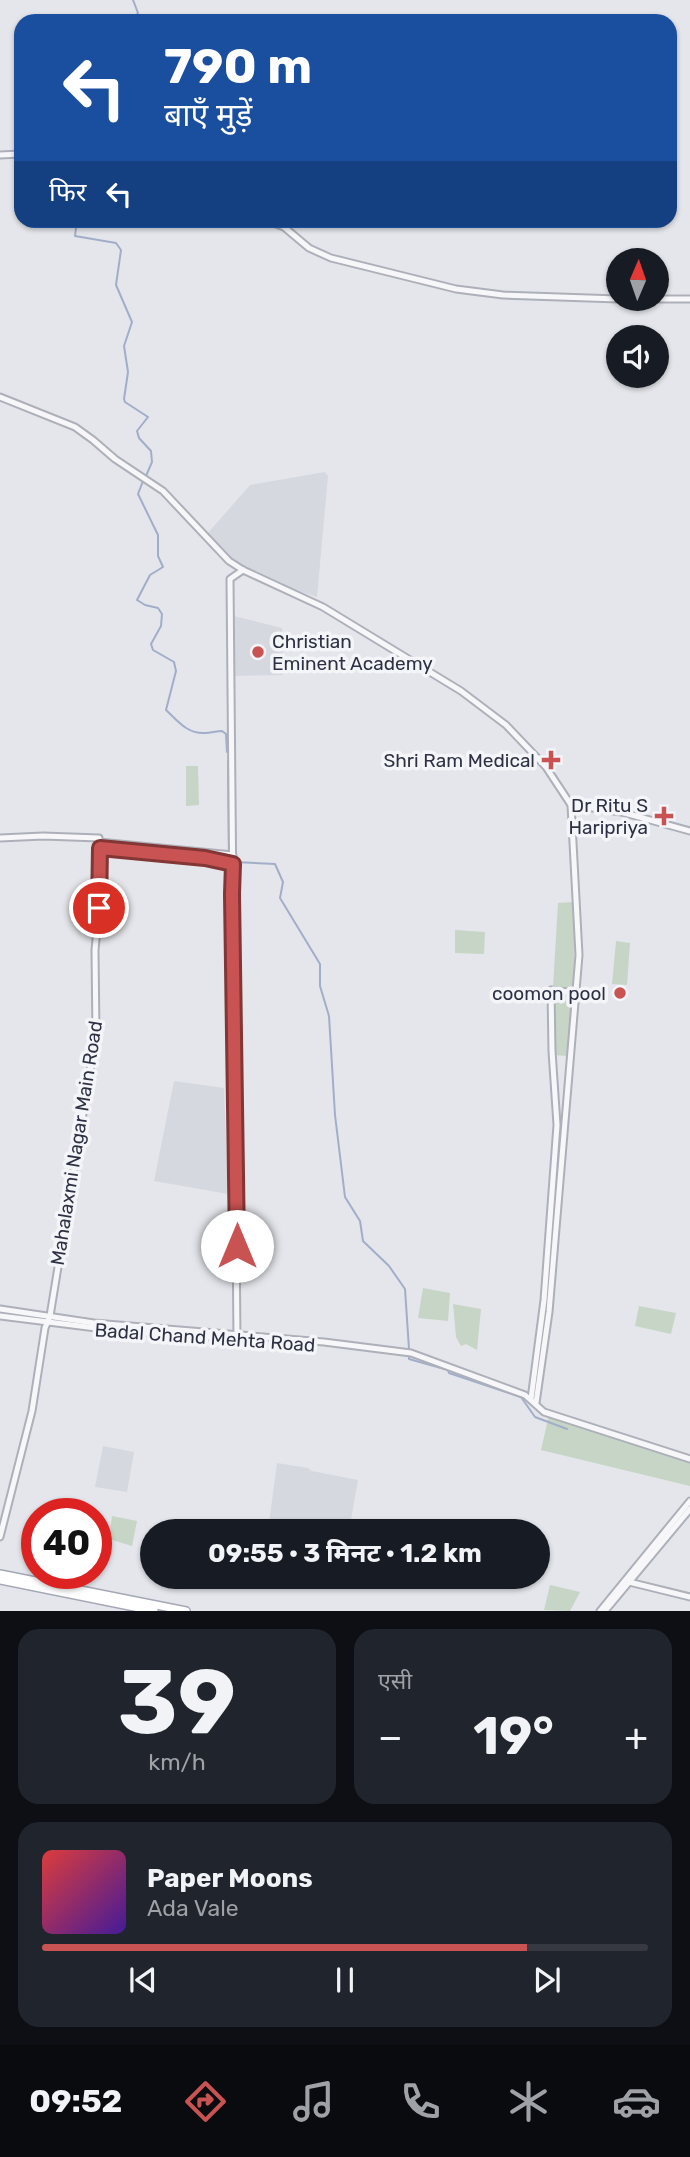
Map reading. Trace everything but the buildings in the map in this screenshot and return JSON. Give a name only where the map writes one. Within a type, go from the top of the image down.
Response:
[{"type":"main road","points":[[0,1574],[186,1611]]},
{"type":"main road","points":[[0,1580],[154,1611]]},
{"type":"street","points":[[285,228],[309,248],[331,258],[456,289],[503,295],[606,299]]},
{"type":"street","points":[[669,299],[690,299]]},
{"type":"street","points":[[0,397],[75,427],[168,495],[229,561],[323,607],[461,691],[506,725],[548,769],[571,805],[579,945],[553,1228]]},
{"type":"street","points":[[237,1338],[230,579],[243,570]]},
{"type":"street","points":[[571,805],[621,813],[690,831]]},
{"type":"street","points":[[0,838],[43,836],[232,859]]},
{"type":"street","points":[[99,843],[205,858],[232,859]]},
{"type":"street","name":"Mahalaxmi Nagar Main Road","points":[[0,1537],[32,1411],[96,1034],[95,950],[99,908],[99,843]]},
{"type":"street","points":[[534,1401],[549,1311],[553,1228],[557,1125],[551,990],[576,993]]},
{"type":"street","points":[[554,1057],[570,1058]]},
{"type":"street","points":[[0,1308],[49,1320]]},
{"type":"street","name":"Badal Chand Mehta Road","points":[[0,1316],[177,1336],[293,1342],[409,1354],[525,1395],[544,1412],[690,1460]]},
{"type":"street","points":[[600,1611],[690,1501]]},
{"type":"street","points":[[606,1611],[690,1509]]},
{"type":"street","points":[[623,1580],[690,1597]]},
{"type":"shaded area","points":[[325,472],[328,476],[317,597],[270,582],[232,563],[207,534],[250,485]]},
{"type":"shaded area","name":"Christian Eminent Academy","points":[[234,616],[282,628],[283,675],[235,676]]},
{"type":"shaded area","points":[[174,1081],[224,1088],[228,1194],[154,1181]]},
{"type":"shaded area","points":[[103,1446],[134,1452],[127,1492],[95,1487]]},
{"type":"shaded area","points":[[277,1463],[358,1480],[351,1519],[270,1519]]},
{"type":"green space","points":[[186,766],[198,766],[199,805],[186,806]]},
{"type":"green space","points":[[574,902],[574,990],[555,990],[553,987],[558,903]]},
{"type":"green space","points":[[455,930],[485,932],[484,954],[455,953]]},
{"type":"green space","points":[[616,941],[630,943],[627,985],[612,984]]},
{"type":"green space","points":[[556,995],[569,995],[573,998],[567,1056],[554,1055],[553,999]]},
{"type":"green space","points":[[423,1288],[450,1293],[448,1321],[418,1318]]},
{"type":"green space","points":[[453,1304],[481,1309],[477,1350],[466,1344],[461,1346],[456,1337]]},
{"type":"green space","points":[[639,1306],[676,1313],[671,1334],[635,1326]]},
{"type":"green space","points":[[549,1415],[690,1461],[690,1486],[541,1450]]},
{"type":"green space","points":[[112,1516],[137,1521],[132,1546],[112,1540]]},
{"type":"green space","points":[[550,1585],[580,1592],[570,1611],[544,1610]]},
{"type":"waterway","points":[[133,0],[137,14]]},
{"type":"waterway","points":[[76,228],[75,236],[116,243],[121,250],[116,285],[132,322],[124,346],[128,372],[124,399],[148,417],[137,431],[139,438],[151,451],[152,462],[146,476]]},
{"type":"waterway","points":[[143,481],[138,494],[158,535],[158,556],[163,567],[150,575],[137,600],[158,608],[162,614],[161,626],[151,644],[153,650],[174,662],[176,671],[166,710],[183,726],[193,731],[222,731],[226,734],[227,752]]},
{"type":"waterway","points":[[228,761],[229,860]]},
{"type":"waterway","points":[[234,862],[275,864],[283,882],[280,898],[320,964],[320,986],[329,1016],[335,1115],[345,1197],[360,1221],[363,1241],[389,1266],[405,1289],[409,1349]]},
{"type":"waterway","points":[[409,1355],[409,1359],[448,1370],[449,1373],[521,1397],[535,1417],[567,1429]]},
{"type":"place","name":"Christian Eminent Academy","points":[[258,652]]},
{"type":"place","name":"Shri Ram Medical","points":[[551,760]]},
{"type":"place","name":"Dr Ritu S Haripriya","points":[[664,816]]},
{"type":"place","name":"coomon pool","points":[[620,993]]},
{"type":"route","points":[[99,908],[100,848],[205,858],[233,864],[237,1246]]}]
